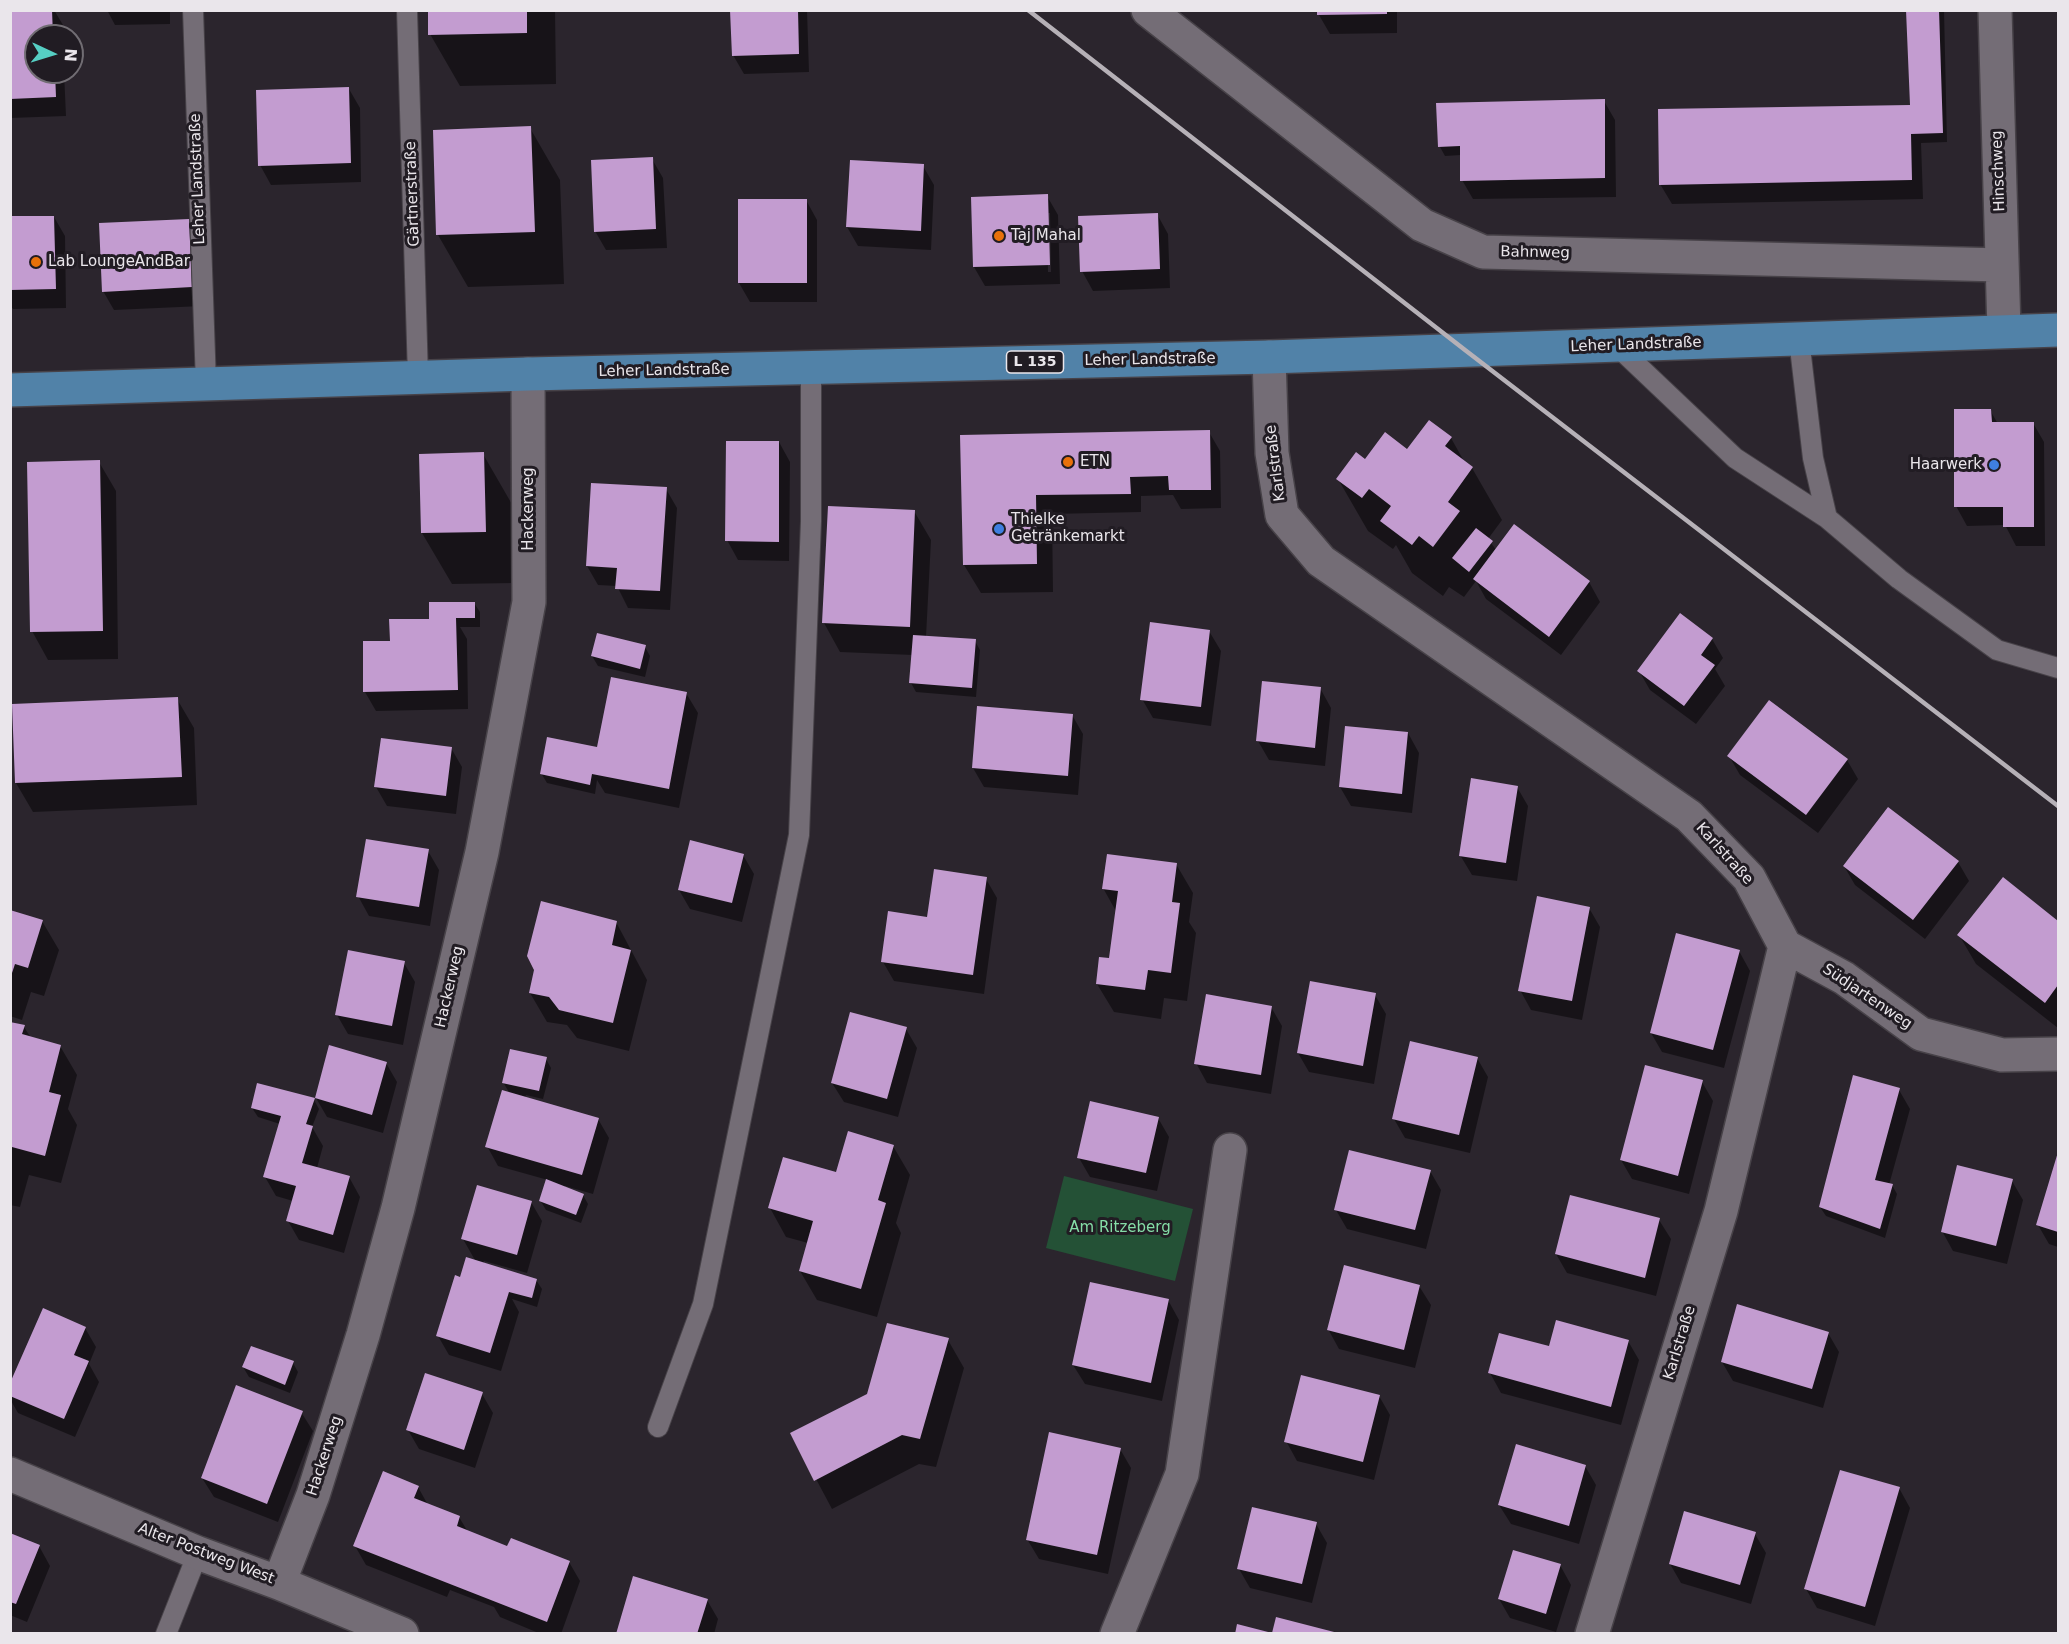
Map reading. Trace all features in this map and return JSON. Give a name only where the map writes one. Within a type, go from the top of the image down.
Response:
[{"type":"main road","name":"Leher Landstraße","points":[[10,390],[528,374],[1269,357],[2058,330]]},
{"type":"street","name":"Bahnweg","points":[[1148,10],[1422,225],[1483,252],[2002,265]]},
{"type":"street","name":"Hinschweg","points":[[1995,10],[2004,332]]},
{"type":"street","name":"Karlstraße","points":[[1269,357],[1272,453],[1282,515],[1321,561],[1689,816],[1749,878],[1785,946],[1721,1211],[1592,1634]]},
{"type":"street","name":"Hackerweg","points":[[279,1583],[313,1495],[363,1335],[398,1208],[482,852],[529,602],[528,374]]},
{"type":"street","name":"Südjartenweg","points":[[1785,946],[1844,978],[1922,1034],[2002,1055],[2058,1054]]},
{"type":"street","points":[[1117,1634],[1182,1474],[1230,1150]]},
{"type":"street","name":"Alter Postweg West","points":[[10,1474],[198,1553],[279,1583],[402,1634]]},
{"type":"lane","name":"Leher Landstraße","points":[[193,10],[206,384]]},
{"type":"lane","name":"Gärtnerstraße","points":[[407,10],[418,377]]},
{"type":"lane","points":[[1799,339],[1813,459],[1827,518]]},
{"type":"lane","points":[[1617,346],[1735,458],[1827,518],[1899,579],[1997,650],[2058,668]]},
{"type":"lane","points":[[658,1428],[703,1304],[799,835],[811,520],[811,368]]},
{"type":"lane","points":[[166,1634],[198,1553]]},
{"type":"green space","name":"Am Ritzeberg","points":[[1064,1176],[1193,1209],[1175,1281],[1046,1248]]},
{"type":"building","points":[[10,10],[52,10],[53,24],[24,24],[24,84],[55,84],[56,97],[10,99]]},
{"type":"building","points":[[428,10],[527,10],[527,33],[428,35]]},
{"type":"building","points":[[730,10],[798,10],[799,54],[732,56]]},
{"type":"building","points":[[1317,10],[1387,10],[1387,14],[1317,15]]},
{"type":"building","points":[[1906,10],[1939,10],[1943,133],[1911,134],[1912,180],[1659,185],[1658,109],[1910,105]]},
{"type":"building","points":[[349,87],[351,163],[258,166],[256,90]]},
{"type":"building","points":[[1605,99],[1605,178],[1460,181],[1460,146],[1438,147],[1436,103]]},
{"type":"building","points":[[531,126],[535,232],[436,235],[433,130]]},
{"type":"building","points":[[653,157],[656,229],[594,232],[591,160]]},
{"type":"building","points":[[850,160],[924,164],[921,231],[846,227]]},
{"type":"building","points":[[1048,194],[1050,265],[973,267],[971,197]]},
{"type":"building","points":[[738,199],[807,199],[807,283],[738,283]]},
{"type":"building","points":[[1158,213],[1160,269],[1080,272],[1078,216]]},
{"type":"building","points":[[10,216],[54,216],[56,289],[10,290]]},
{"type":"building","points":[[189,219],[192,287],[102,292],[99,223]]},
{"type":"building","name":"Haarwerk","points":[[1954,409],[1991,409],[1992,422],[2034,422],[2034,527],[2003,527],[2003,507],[1954,507]]},
{"type":"building","points":[[1429,420],[1452,437],[1445,446],[1473,467],[1448,502],[1460,511],[1433,547],[1419,536],[1412,545],[1380,521],[1391,506],[1369,489],[1362,498],[1336,479],[1356,452],[1365,459],[1385,432],[1407,449]]},
{"type":"building","points":[[1210,430],[1211,490],[1169,490],[1168,476],[1130,477],[1131,494],[1036,495],[1037,564],[963,565],[960,435]]},
{"type":"building","points":[[726,441],[779,441],[779,542],[725,541]]},
{"type":"building","points":[[484,452],[486,532],[421,533],[419,454]]},
{"type":"building","points":[[100,460],[103,631],[30,632],[27,462]]},
{"type":"building","points":[[591,483],[667,487],[660,591],[615,589],[617,568],[586,566]]},
{"type":"building","points":[[828,506],[915,510],[910,627],[822,623]]},
{"type":"building","points":[[1514,524],[1590,581],[1549,637],[1473,579]]},
{"type":"building","points":[[1476,528],[1493,541],[1469,572],[1452,558]]},
{"type":"building","points":[[429,602],[475,602],[475,618],[456,618],[458,690],[363,692],[363,641],[390,641],[389,619],[429,619]]},
{"type":"building","points":[[1680,613],[1713,638],[1701,655],[1715,665],[1684,706],[1637,671]]},
{"type":"building","points":[[1150,622],[1210,630],[1201,707],[1140,700]]},
{"type":"building","points":[[597,633],[646,645],[640,669],[591,656]]},
{"type":"building","points":[[913,635],[976,639],[972,688],[909,683]]},
{"type":"building","points":[[611,677],[687,692],[669,789],[592,774],[590,785],[540,774],[547,737],[597,747]]},
{"type":"building","points":[[1262,681],[1321,687],[1315,748],[1256,741]]},
{"type":"building","points":[[178,697],[182,777],[15,783],[12,704]]},
{"type":"building","points":[[1769,700],[1848,759],[1806,815],[1727,756]]},
{"type":"building","points":[[977,706],[1073,714],[1068,776],[972,768]]},
{"type":"building","points":[[1345,726],[1408,732],[1402,794],[1339,787]]},
{"type":"building","points":[[381,738],[452,747],[446,796],[374,787]]},
{"type":"building","points":[[1471,778],[1518,786],[1506,863],[1459,856]]},
{"type":"building","points":[[1888,807],[1959,861],[1913,920],[1843,866]]},
{"type":"building","points":[[366,839],[429,849],[419,907],[356,897]]},
{"type":"building","points":[[690,840],[744,854],[732,903],[678,890]]},
{"type":"building","points":[[1107,854],[1177,863],[1172,902],[1180,903],[1171,973],[1148,970],[1145,990],[1096,984],[1099,957],[1109,958],[1118,891],[1102,889]]},
{"type":"building","points":[[934,869],[987,877],[973,975],[881,962],[888,911],[927,917]]},
{"type":"building","points":[[2003,877],[2058,921],[2058,985],[2045,1003],[1957,935]]},
{"type":"building","points":[[1537,896],[1590,907],[1572,1001],[1518,991]]},
{"type":"building","points":[[541,901],[617,921],[612,945],[631,950],[613,1023],[559,1010],[549,997],[529,993],[534,970],[527,956]]},
{"type":"building","points":[[10,910],[43,920],[28,968],[15,964],[11,976]]},
{"type":"building","points":[[1676,933],[1740,950],[1713,1050],[1650,1033]]},
{"type":"building","points":[[348,950],[405,961],[392,1026],[335,1015]]},
{"type":"building","points":[[1310,981],[1376,993],[1363,1066],[1297,1053]]},
{"type":"building","points":[[1206,994],[1272,1006],[1261,1075],[1194,1064]]},
{"type":"building","points":[[850,1012],[907,1027],[887,1099],[831,1083]]},
{"type":"building","points":[[10,1022],[25,1025],[22,1034],[61,1045],[49,1092],[61,1095],[45,1156],[12,1147],[10,1151]]},
{"type":"building","points":[[1410,1041],[1478,1057],[1459,1135],[1392,1119]]},
{"type":"building","points":[[329,1045],[387,1062],[372,1115],[315,1098]]},
{"type":"building","points":[[510,1049],[547,1057],[539,1091],[502,1083]]},
{"type":"building","points":[[1645,1065],[1703,1080],[1678,1176],[1620,1160]]},
{"type":"building","points":[[1853,1075],[1900,1088],[1875,1180],[1893,1184],[1880,1229],[1819,1207]]},
{"type":"building","points":[[257,1083],[315,1098],[306,1124],[313,1126],[302,1163],[350,1176],[333,1235],[286,1221],[296,1186],[263,1177],[281,1116],[251,1108]]},
{"type":"building","points":[[502,1090],[599,1118],[582,1175],[485,1147]]},
{"type":"building","points":[[1090,1101],[1159,1117],[1146,1173],[1077,1158]]},
{"type":"building","points":[[848,1131],[894,1145],[878,1200],[886,1203],[861,1289],[799,1271],[813,1221],[768,1208],[783,1157],[836,1172]]},
{"type":"building","points":[[1349,1150],[1431,1170],[1415,1230],[1334,1210]]},
{"type":"building","points":[[2058,1152],[2058,1232],[2036,1225]]},
{"type":"building","points":[[1957,1165],[2013,1179],[1996,1246],[1941,1232]]},
{"type":"building","points":[[546,1179],[584,1194],[576,1215],[539,1201]]},
{"type":"building","points":[[477,1185],[532,1201],[517,1255],[461,1239]]},
{"type":"building","points":[[1570,1195],[1660,1218],[1645,1278],[1555,1254]]},
{"type":"building","points":[[466,1257],[537,1279],[532,1298],[509,1292],[490,1353],[436,1336],[455,1275],[460,1277]]},
{"type":"building","points":[[1344,1265],[1420,1285],[1404,1350],[1327,1330]]},
{"type":"building","points":[[1090,1282],[1169,1299],[1151,1383],[1072,1365]]},
{"type":"building","points":[[1737,1304],[1829,1332],[1812,1389],[1721,1362]]},
{"type":"building","points":[[43,1308],[86,1327],[74,1355],[89,1361],[64,1419],[10,1396],[10,1383]]},
{"type":"building","points":[[1556,1320],[1629,1340],[1611,1407],[1488,1373],[1499,1333],[1549,1346]]},
{"type":"building","points":[[887,1323],[949,1338],[920,1439],[902,1435],[814,1481],[790,1433],[867,1394]]},
{"type":"building","points":[[251,1346],[294,1361],[285,1385],[242,1367]]},
{"type":"building","points":[[425,1373],[483,1392],[464,1450],[406,1430]]},
{"type":"building","points":[[1301,1375],[1380,1395],[1363,1462],[1284,1442]]},
{"type":"building","points":[[236,1385],[303,1411],[267,1504],[201,1478]]},
{"type":"building","points":[[1049,1432],[1121,1448],[1097,1555],[1026,1540]]},
{"type":"building","points":[[1516,1444],[1586,1465],[1569,1526],[1498,1505]]},
{"type":"building","points":[[1840,1470],[1900,1487],[1865,1607],[1804,1589]]},
{"type":"building","points":[[383,1471],[419,1486],[414,1498],[460,1516],[457,1526],[507,1546],[511,1538],[570,1561],[547,1622],[353,1546]]},
{"type":"building","points":[[1252,1507],[1317,1522],[1302,1584],[1237,1569]]},
{"type":"building","points":[[1684,1511],[1756,1532],[1740,1585],[1669,1564]]},
{"type":"building","points":[[10,1533],[40,1545],[16,1604],[10,1602]]},
{"type":"building","points":[[1513,1550],[1561,1564],[1546,1614],[1498,1599]]},
{"type":"building","points":[[633,1576],[708,1599],[697,1634],[616,1634]]},
{"type":"building","points":[[1276,1617],[1338,1633],[1235,1634],[1237,1624],[1272,1633]]},
{"type":"railway","points":[[1028,10],[1465,350],[2058,806]]},
{"type":"place","name":"Taj Mahal","points":[[999,236]]},
{"type":"place","name":"Lab LoungeAndBar","points":[[36,262]]},
{"type":"place","name":"ETN","points":[[1068,462]]},
{"type":"place","name":"Haarwerk","points":[[1994,465]]},
{"type":"place","name":"Thielke Getränkemarkt","points":[[999,529]]}]
